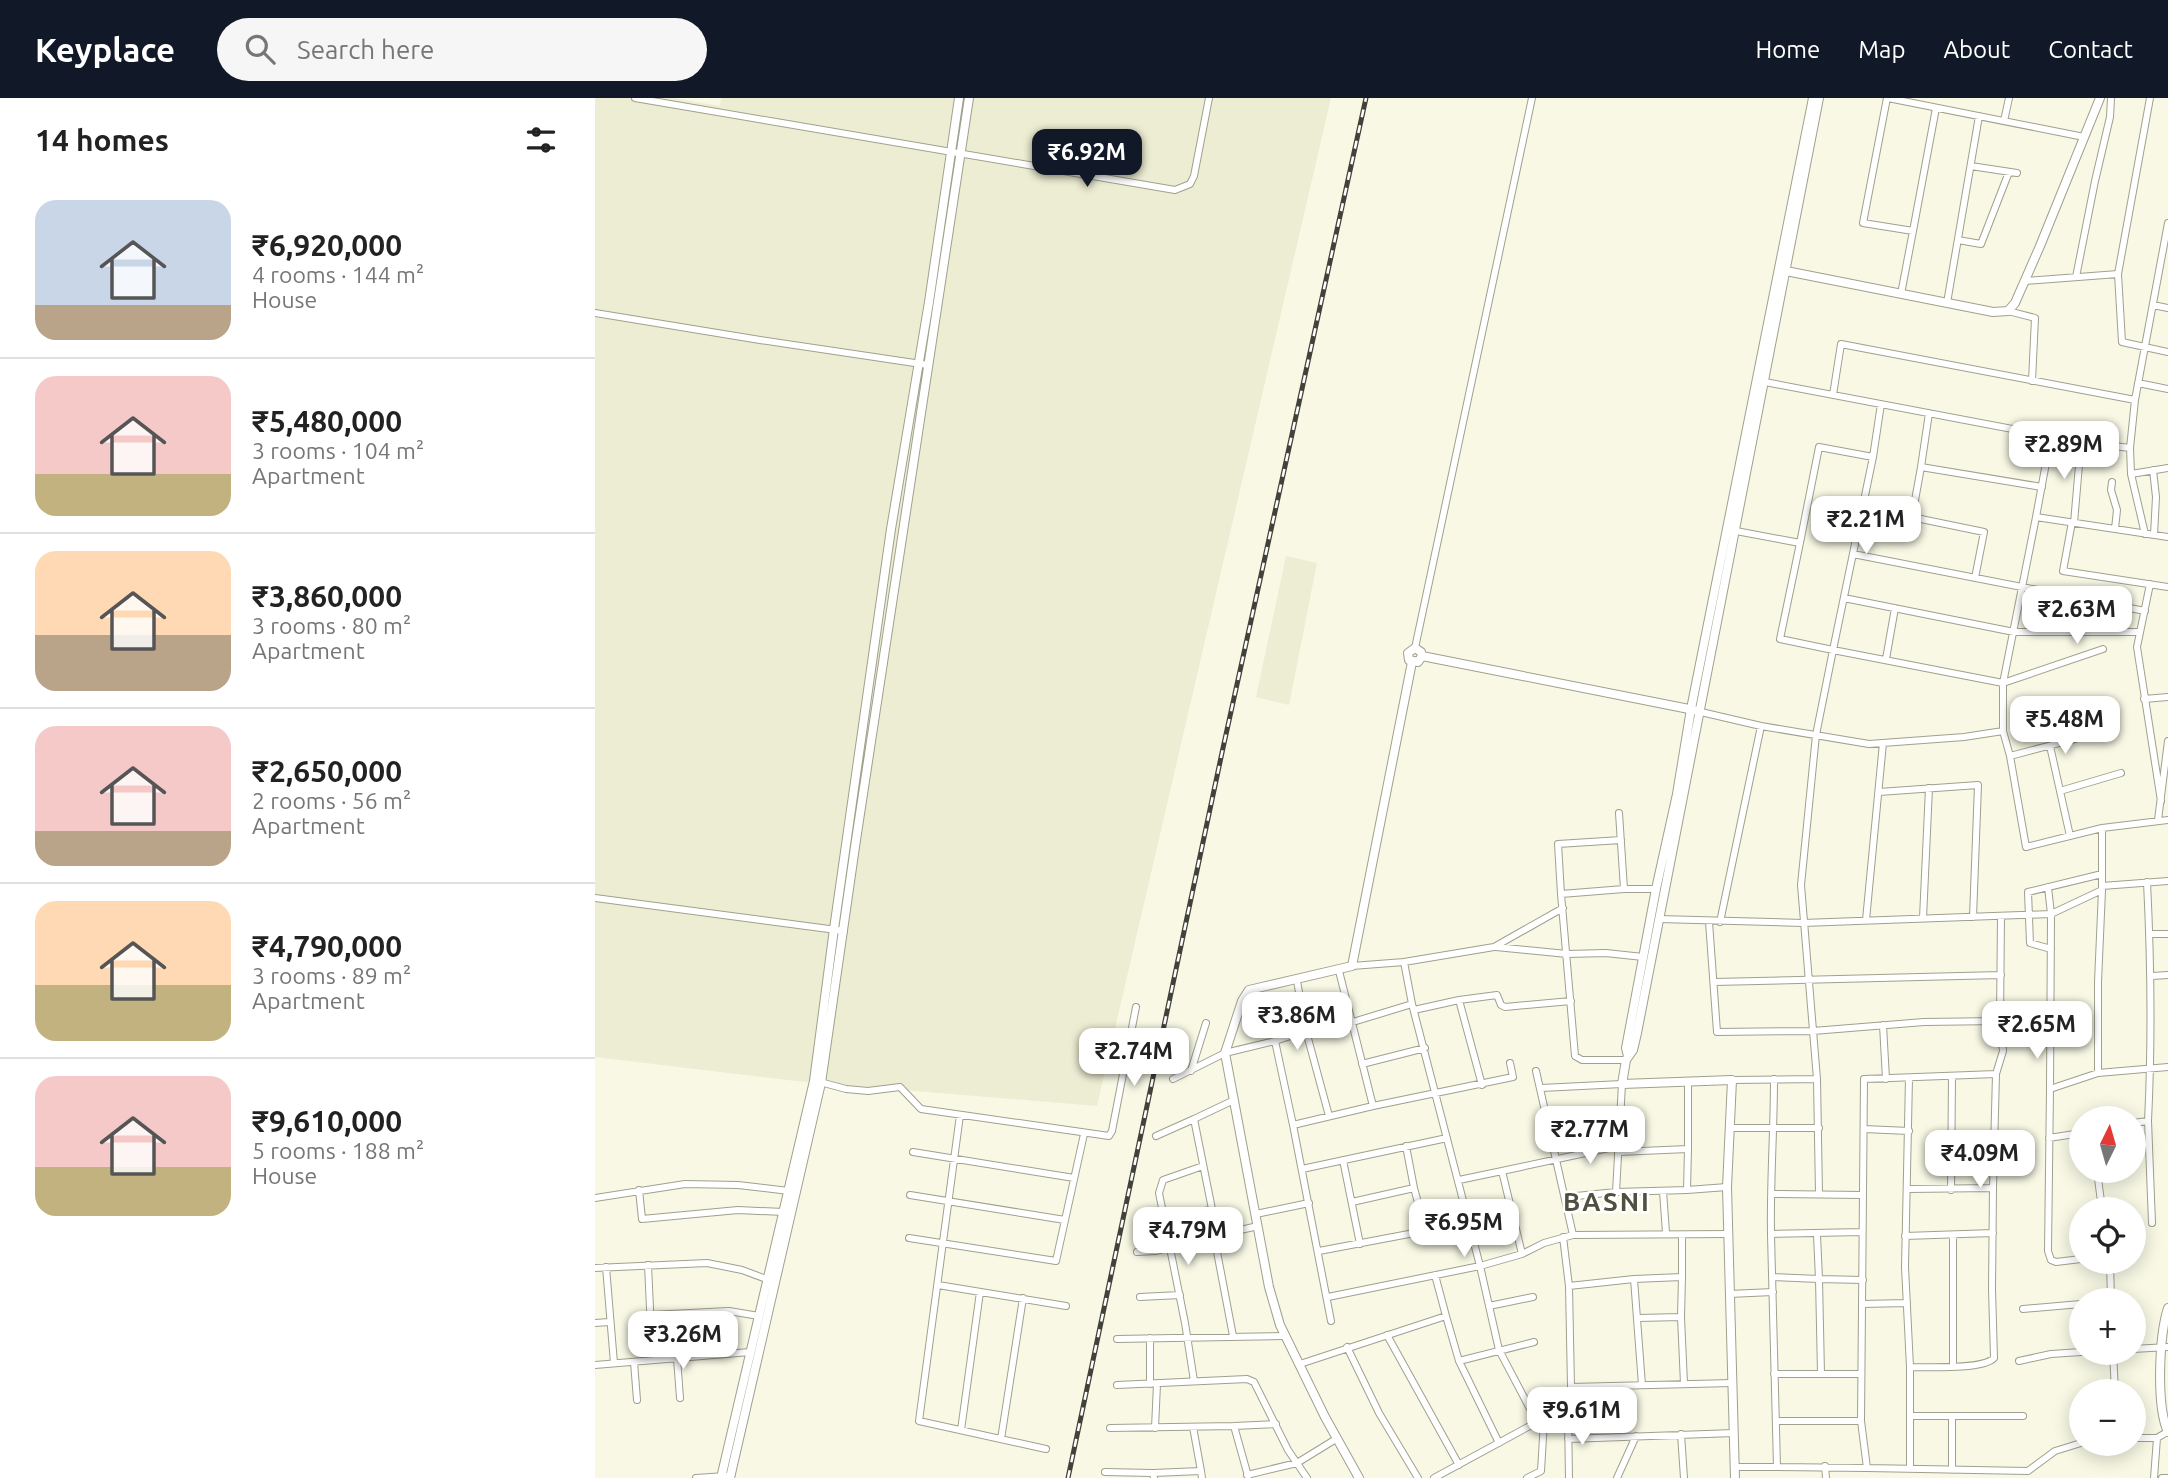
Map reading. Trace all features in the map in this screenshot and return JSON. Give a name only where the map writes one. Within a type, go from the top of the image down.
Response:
[{"type":"street","points":[[635,98],[669,100],[961,155],[1161,188],[1184,188],[1191,184],[1209,98]]},
{"type":"street","points":[[725,1477],[750,1352],[771,1281],[784,1212],[818,1082],[834,929],[917,363],[929,302],[959,98]]},
{"type":"street","points":[[725,1477],[818,1082],[969,98]]},
{"type":"street","points":[[1415,648],[1532,98]]},
{"type":"street","points":[[1627,1058],[1633,1050],[1637,1034],[1701,712],[1727,557],[1813,98]]},
{"type":"street","points":[[1616,1192],[1626,1048],[1677,794],[1691,709],[1727,557],[1736,531],[1819,98]]},
{"type":"street","points":[[1913,231],[1863,223],[1888,98],[2084,137]]},
{"type":"street","points":[[2004,121],[2009,98]]},
{"type":"street","points":[[2008,311],[2015,303],[2025,281],[2100,98]]},
{"type":"street","points":[[2076,277],[2111,117],[2111,98]]},
{"type":"street","points":[[2150,98],[2118,274],[2122,342],[2168,352]]},
{"type":"street","points":[[1902,294],[1936,108]]},
{"type":"street","points":[[1947,303],[1979,116]]},
{"type":"street","points":[[1971,166],[2017,173]]},
{"type":"street","points":[[1958,240],[1981,244],[2008,172]]},
{"type":"street","points":[[2145,534],[2131,474],[2130,448],[2135,400],[2153,305],[2165,259],[2168,223]]},
{"type":"street","points":[[1786,271],[2035,318],[2032,381]]},
{"type":"street","points":[[2025,281],[2118,274]]},
{"type":"street","points":[[2153,305],[2168,307]]},
{"type":"street","points":[[595,313],[928,365]]},
{"type":"street","points":[[1833,394],[1841,344],[2135,400]]},
{"type":"street","points":[[1765,382],[2081,442],[2130,448]]},
{"type":"street","points":[[2138,383],[2168,389]]},
{"type":"street","points":[[1819,1194],[1817,1079],[1801,885],[1816,735],[1873,457],[1881,404]]},
{"type":"street","points":[[1912,517],[1929,413]]},
{"type":"street","points":[[2051,436],[2024,589],[2003,683],[2003,732],[2010,756],[2026,847],[2102,828],[2168,820]]},
{"type":"street","points":[[2081,442],[2073,523],[2063,571],[2168,586]]},
{"type":"street","points":[[1873,457],[1819,447],[1780,639],[2003,683],[2103,649]]},
{"type":"street","points":[[1921,467],[2042,487]]},
{"type":"street","points":[[2131,474],[2168,468]]},
{"type":"street","points":[[2154,470],[2154,535]]},
{"type":"street","points":[[2112,482],[2111,490],[2117,510],[2115,529]]},
{"type":"street","points":[[1863,506],[1984,532],[1975,578]]},
{"type":"street","points":[[2036,517],[2168,537]]},
{"type":"street","points":[[1736,531],[1800,543]]},
{"type":"street","points":[[1853,554],[2145,611]]},
{"type":"street","points":[[2150,584],[2137,647],[2161,802]]},
{"type":"street","points":[[1844,598],[2014,632],[2140,632]]},
{"type":"street","points":[[1886,659],[1895,608]]},
{"type":"street","points":[[1415,648],[1422,656]]},
{"type":"street","points":[[1352,966],[1412,662],[1408,654],[1415,648]]},
{"type":"street","points":[[1422,656],[1691,709],[1761,726],[1869,744],[2003,732]]},
{"type":"street","points":[[1412,662],[1418,662],[1422,656]]},
{"type":"street","points":[[2144,699],[2168,697]]},
{"type":"street","points":[[1720,922],[1761,726]]},
{"type":"street","points":[[2010,756],[2113,729]]},
{"type":"street","points":[[2158,820],[2168,741]]},
{"type":"street","points":[[1866,920],[1883,743]]},
{"type":"street","points":[[2050,746],[2070,836]]},
{"type":"street","points":[[2060,791],[2120,773]]},
{"type":"street","points":[[1879,792],[1978,785],[1973,917]]},
{"type":"street","points":[[1923,918],[1929,788]]},
{"type":"street","points":[[1619,813],[1624,889]]},
{"type":"street","points":[[2098,1073],[2102,828]]},
{"type":"street","points":[[1621,840],[1558,844],[1575,1056],[1577,1059],[1627,1058]]},
{"type":"street","points":[[2051,949],[2030,943],[2028,892],[2102,874]]},
{"type":"street","points":[[1659,919],[1803,923],[2051,914],[2102,888],[2168,881]]},
{"type":"street","points":[[2147,882],[2152,976],[2148,1121],[2152,1223]]},
{"type":"street","points":[[2048,887],[2051,914],[2048,1251],[2051,1260],[2069,1260]]},
{"type":"street","points":[[1561,894],[1656,889]]},
{"type":"street","points":[[595,898],[843,930]]},
{"type":"street","points":[[1494,947],[1563,908]]},
{"type":"street","points":[[1910,1367],[1987,1363],[1994,1358],[1993,1188],[1996,1074],[2003,1051],[2001,916]]},
{"type":"street","points":[[1709,922],[1717,1032],[2001,1023],[2050,1027]]},
{"type":"street","points":[[2150,934],[2168,934]]},
{"type":"street","points":[[1359,1478],[1336,1439],[1286,1336],[1269,1287],[1225,1053],[1242,1001],[1249,990],[1297,981],[1352,966],[1404,962],[1494,947],[1643,957]]},
{"type":"street","points":[[1404,962],[1499,1350],[1540,1422],[1540,1475],[1527,1478]]},
{"type":"street","points":[[1339,971],[1373,1106]]},
{"type":"street","points":[[1714,982],[2001,975]]},
{"type":"street","points":[[2152,976],[2168,975]]},
{"type":"street","points":[[1297,981],[1306,1031],[1329,1116]]},
{"type":"street","points":[[1353,1022],[1413,1007],[1497,995],[1501,1005],[1505,1007],[1571,1001]]},
{"type":"street","points":[[1459,1000],[1482,1085]]},
{"type":"street","points":[[818,1082],[868,1091],[900,1087],[921,1109],[1109,1136],[1136,1007]]},
{"type":"street","points":[[1191,1071],[1206,1023]]},
{"type":"street","points":[[1883,1025],[1886,1079]]},
{"type":"street","points":[[1173,1079],[1225,1053],[1306,1031]]},
{"type":"street","points":[[1275,1041],[1331,1321]]},
{"type":"street","points":[[1362,1064],[1425,1048]]},
{"type":"street","points":[[1293,1125],[1513,1077],[1510,1063]]},
{"type":"street","points":[[2050,1089],[2098,1073],[2168,1067]]},
{"type":"street","points":[[1537,1071],[1573,1235]]},
{"type":"street","points":[[1867,1468],[1861,1422],[1864,1079],[1996,1074]]},
{"type":"street","points":[[1951,1190],[1952,1077]]},
{"type":"street","points":[[1909,1078],[1905,1236],[1910,1367],[1910,1468]]},
{"type":"street","points":[[1773,1079],[1771,1234],[1777,1467]]},
{"type":"street","points":[[1541,1088],[1817,1079]]},
{"type":"street","points":[[1732,1080],[1727,1187],[1735,1478]]},
{"type":"street","points":[[1687,1190],[1688,1083]]},
{"type":"street","points":[[1156,1136],[1234,1100]]},
{"type":"street","points":[[960,1115],[919,1421],[1046,1449]]},
{"type":"street","points":[[1194,1119],[1233,1336]]},
{"type":"street","points":[[1731,1128],[1819,1128]]},
{"type":"street","points":[[1864,1129],[1909,1131]]},
{"type":"street","points":[[909,1238],[1056,1261],[1084,1134]]},
{"type":"street","points":[[2049,1139],[2069,1135]]},
{"type":"street","points":[[1302,1168],[1447,1138]]},
{"type":"street","points":[[1406,1146],[1413,1188],[1426,1232]]},
{"type":"street","points":[[1459,1180],[1555,1159],[1618,1149],[1688,1149]]},
{"type":"street","points":[[913,1152],[1074,1178]]},
{"type":"street","points":[[1343,1160],[1360,1244]]},
{"type":"street","points":[[1194,1381],[1159,1193],[1163,1180],[1203,1166]]},
{"type":"street","points":[[1502,1171],[1522,1254]]},
{"type":"street","points":[[595,1198],[685,1184],[737,1185],[789,1191]]},
{"type":"street","points":[[1566,1197],[1727,1187]]},
{"type":"street","points":[[1352,1202],[1413,1188]]},
{"type":"street","points":[[1908,1189],[1993,1188]]},
{"type":"street","points":[[639,1190],[642,1219],[737,1210],[784,1212]]},
{"type":"street","points":[[1663,1191],[1667,1233]]},
{"type":"street","points":[[1773,1194],[1862,1195]]},
{"type":"street","points":[[910,1195],[1065,1220]]},
{"type":"street","points":[[1256,1213],[1309,1203]]},
{"type":"street","points":[[1164,1222],[1212,1209]]},
{"type":"street","points":[[1319,1251],[1467,1223]]},
{"type":"street","points":[[1137,1252],[1156,1251],[1258,1226]]},
{"type":"street","points":[[1771,1234],[1862,1233]]},
{"type":"street","points":[[1905,1236],[1993,1233]]},
{"type":"street","points":[[1328,1297],[1480,1266],[1573,1235],[1728,1234]]},
{"type":"street","points":[[1817,1235],[1821,1374]]},
{"type":"street","points":[[1953,1235],[1953,1366]]},
{"type":"street","points":[[1682,1236],[1684,1384]]},
{"type":"street","points":[[1434,1478],[1540,1422],[1574,1415],[1569,1286],[1563,1237]]},
{"type":"street","points":[[595,1268],[707,1263],[742,1270],[771,1281]]},
{"type":"street","points":[[647,1265],[650,1329]]},
{"type":"street","points":[[606,1267],[614,1363]]},
{"type":"street","points":[[1435,1275],[1459,1361],[1499,1443]]},
{"type":"street","points":[[1569,1286],[1682,1277]]},
{"type":"street","points":[[1774,1277],[1863,1280]]},
{"type":"street","points":[[1634,1279],[1642,1385]]},
{"type":"street","points":[[938,1285],[1066,1306]]},
{"type":"street","points":[[961,1430],[981,1292]]},
{"type":"street","points":[[1729,1294],[1773,1292]]},
{"type":"street","points":[[1140,1297],[1180,1295]]},
{"type":"street","points":[[1489,1306],[1533,1297]]},
{"type":"street","points":[[1001,1439],[1023,1298]]},
{"type":"street","points":[[1862,1304],[1907,1303]]},
{"type":"street","points":[[2023,1310],[2069,1305]]},
{"type":"street","points":[[2146,1437],[2157,1437],[2167,1432],[2164,1347],[2168,1308]]},
{"type":"street","points":[[650,1315],[729,1311],[759,1316]]},
{"type":"street","points":[[1300,1364],[1446,1316]]},
{"type":"street","points":[[1638,1318],[1681,1317]]},
{"type":"street","points":[[595,1323],[609,1322]]},
{"type":"street","points":[[1387,1335],[1459,1465]]},
{"type":"street","points":[[1117,1339],[1286,1336]]},
{"type":"street","points":[[1150,1338],[1155,1428]]},
{"type":"street","points":[[1459,1361],[1534,1342]]},
{"type":"street","points":[[1347,1347],[1379,1413],[1418,1478]]},
{"type":"street","points":[[2146,1348],[2164,1347]]},
{"type":"street","points":[[595,1365],[750,1352]]},
{"type":"street","points":[[2019,1361],[2069,1353]]},
{"type":"street","points":[[677,1358],[680,1398]]},
{"type":"street","points":[[634,1362],[637,1400]]},
{"type":"street","points":[[1774,1374],[1861,1374]]},
{"type":"street","points":[[1117,1385],[1247,1379],[1254,1381],[1307,1478]]},
{"type":"street","points":[[1571,1387],[1733,1383]]},
{"type":"street","points":[[1568,1416],[1569,1478]]},
{"type":"street","points":[[1910,1416],[2023,1416]]},
{"type":"street","points":[[1952,1416],[1957,1478]]},
{"type":"street","points":[[1776,1421],[1861,1422]]},
{"type":"street","points":[[1110,1428],[1276,1424]]},
{"type":"street","points":[[1234,1426],[1248,1476],[1297,1463],[1336,1439]]},
{"type":"street","points":[[1105,1472],[1154,1476],[1201,1474],[1193,1427]]},
{"type":"street","points":[[1568,1439],[1734,1433]]},
{"type":"street","points":[[1681,1434],[1684,1478]]},
{"type":"street","points":[[1617,1478],[1636,1436]]},
{"type":"street","points":[[2154,1478],[2157,1437]]},
{"type":"street","points":[[1735,1467],[1910,1468],[2005,1474],[2028,1471],[2055,1451],[2069,1447]]},
{"type":"street","points":[[1825,1466],[1826,1478]]},
{"type":"street","points":[[697,1478],[725,1477]]},
{"type":"street","points":[[2162,1478],[2168,1478]]},
{"type":"shaded area","points":[[595,98],[672,98],[720,106],[721,98],[1331,98],[1097,1106],[796,1081],[595,1057]]},
{"type":"shaded area","points":[[1286,556],[1317,563],[1289,705],[1256,697]]},
{"type":"railway","points":[[1068,1478],[1223,748],[1366,98]]},
{"type":"district","name":"BASNI","points":[[1607,1202]]}]
